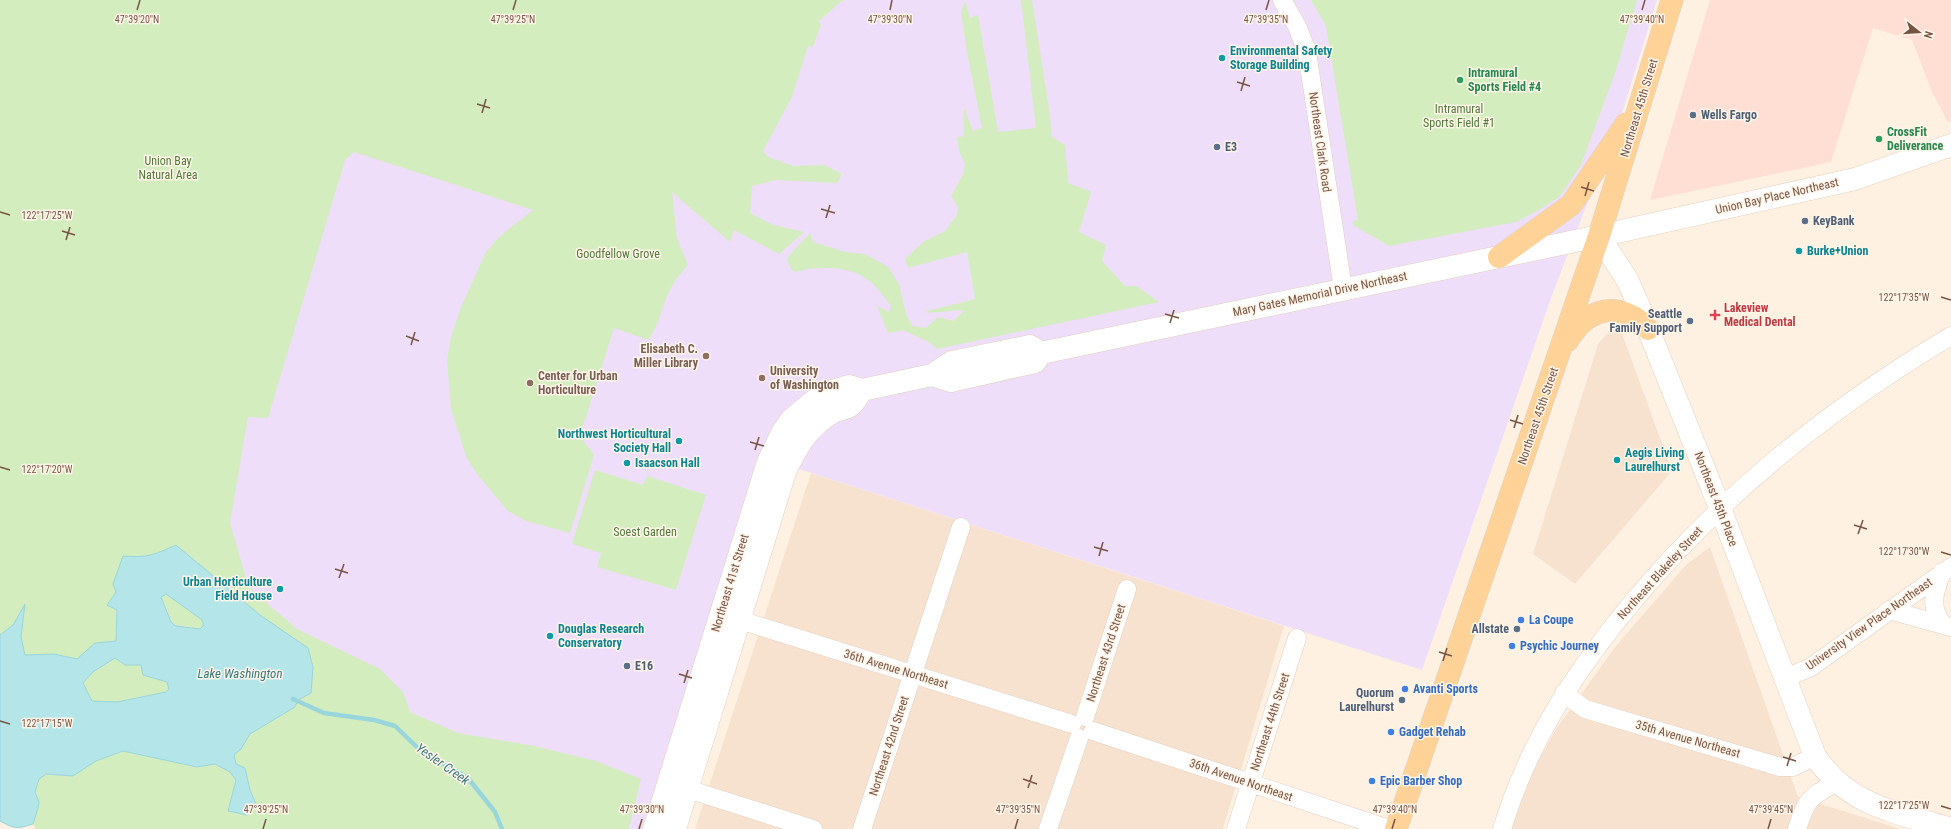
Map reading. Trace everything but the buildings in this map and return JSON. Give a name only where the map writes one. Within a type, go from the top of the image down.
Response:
[{"type":"main road","name":"Northeast 45th Street","points":[[1396,829],[1599,236],[1672,0]]},
{"type":"main road","points":[[1498,257],[1571,205],[1640,103]]},
{"type":"main road","points":[[1561,348],[1585,320],[1597,313],[1615,310],[1626,312],[1639,319],[1648,329]]},
{"type":"street","name":"Northeast Clark Road","points":[[1282,0],[1298,26],[1307,52],[1343,290]]},
{"type":"street","name":"Union Bay Place Northeast","points":[[1599,236],[1855,178],[1951,145]]},
{"type":"street","name":"Mary Gates Memorial Drive Northeast","points":[[893,384],[932,375],[952,362],[1030,346],[1041,353],[1599,236]]},
{"type":"street","name":"Northeast 45th Place","points":[[1599,236],[1628,281],[1720,508],[1818,761]]},
{"type":"street","name":"Northeast Blakeley Street","points":[[1502,829],[1512,797],[1532,749],[1564,693],[1594,651],[1635,599],[1680,549],[1751,479],[1816,427],[1892,374],[1951,336]]},
{"type":"street","name":"Northeast 41st Street","points":[[654,829],[678,786],[730,617],[792,456],[808,433],[819,421],[832,412],[851,406],[862,390],[893,384]]},
{"type":"street","name":"Northeast 42nd Street","points":[[862,829],[961,527]]},
{"type":"street","name":"University View Place Northeast","points":[[1786,678],[1810,667],[1947,569]]},
{"type":"street","points":[[1947,569],[1934,595],[1937,616],[1947,626]]},
{"type":"street","name":"Northeast 43rd Street","points":[[1048,829],[1127,589]]},
{"type":"street","points":[[1889,610],[1947,626]]},
{"type":"street","name":"36th Avenue Northeast","points":[[730,617],[1082,727],[1389,829]]},
{"type":"street","name":"Northeast 44th Street","points":[[1236,829],[1297,638]]},
{"type":"street","name":"35th Avenue Northeast","points":[[1564,693],[1585,709],[1780,767],[1793,767],[1818,761]]},
{"type":"street","points":[[1818,761],[1836,782],[1857,798],[1872,805],[1951,829]]},
{"type":"street","points":[[1797,829],[1808,800],[1836,782]]},
{"type":"street","name":"Northeast 41st Street","points":[[675,829],[678,786]]},
{"type":"street","points":[[678,786],[813,829]]},
{"type":"shaded area","name":"University of Washington","points":[[0,0],[1657,0],[1623,110],[1551,298],[1422,670],[765,458],[646,829],[406,829],[0,705]]},
{"type":"shaded area","points":[[1710,0],[1951,0],[1951,121],[1948,122],[1932,92],[1912,40],[1873,28],[1831,162],[1650,200]]},
{"type":"shaded area","name":"Aegis Living Laurelhurst","points":[[1620,328],[1672,471],[1575,584],[1533,554],[1598,344],[1611,329]]},
{"type":"shaded area","points":[[811,473],[1284,626],[1223,829],[695,829]]},
{"type":"shaded area","points":[[1710,547],[1798,797],[1901,829],[1511,829],[1533,770],[1556,729],[1616,646],[1686,565]]},
{"type":"green space","name":"Union Bay Natural Area","points":[[0,0],[844,0],[818,22],[821,24],[813,47],[808,46],[792,97],[763,151],[768,157],[794,166],[824,165],[842,174],[837,183],[776,180],[752,186],[750,213],[773,225],[804,232],[779,254],[734,230],[730,242],[672,192],[677,238],[688,265],[671,288],[657,324],[648,340],[614,328],[580,436],[594,455],[570,533],[526,521],[508,511],[477,474],[467,459],[451,409],[447,360],[451,337],[461,307],[486,252],[500,236],[533,210],[354,152],[345,160],[268,418],[248,417],[230,523],[249,588],[297,629],[380,669],[403,692],[410,712],[458,733],[534,746],[596,761],[641,779],[629,829],[36,829],[33,824],[39,802],[35,792],[39,779],[46,774],[73,776],[96,761],[123,751],[197,767],[215,764],[230,772],[236,780],[228,811],[257,806],[250,790],[245,768],[236,764],[234,754],[241,749],[250,734],[295,707],[298,700],[311,693],[308,648],[260,615],[176,545],[150,555],[138,557],[123,556],[116,592],[117,641],[95,643],[77,659],[54,654],[24,655],[21,637],[24,606],[13,625],[0,635]]},
{"type":"green space","points":[[1021,0],[1032,0],[1052,137],[1065,145],[1068,183],[1091,192],[1079,232],[1106,245],[1102,261],[1125,286],[1136,286],[1159,302],[937,349],[931,343],[903,330],[888,333],[877,306],[889,312],[891,306],[872,283],[865,278],[850,271],[829,268],[816,268],[795,272],[791,269],[787,258],[810,233],[813,242],[845,252],[865,254],[888,267],[899,284],[906,314],[912,326],[926,328],[938,317],[953,321],[964,311],[923,312],[975,299],[967,252],[908,268],[905,259],[923,242],[945,231],[957,215],[958,207],[951,196],[963,174],[965,164],[959,151],[957,138],[963,136],[964,108],[973,131],[982,128],[966,47],[961,12],[965,1],[970,18],[978,15],[998,132],[1036,128]]},
{"type":"green space","name":"Intramural Sports Field #1","points":[[1311,0],[1637,0],[1615,73],[1581,165],[1560,196],[1539,210],[1516,222],[1389,246],[1353,225],[1353,222],[1358,219],[1326,26]]},
{"type":"green space","name":"Soest Garden","points":[[595,470],[643,485],[647,476],[706,495],[676,590],[597,567],[601,553],[572,544]]},
{"type":"green space","points":[[166,594],[201,619],[203,626],[200,629],[176,625],[171,622],[161,597]]},
{"type":"green space","points":[[115,658],[125,665],[141,665],[143,675],[167,682],[169,689],[166,692],[117,702],[92,702],[83,683],[93,672]]},
{"type":"water","name":"Lake Washington","points":[[176,545],[260,615],[308,648],[313,667],[311,693],[298,700],[295,707],[250,734],[241,749],[234,755],[236,764],[245,768],[250,790],[257,806],[247,815],[228,811],[236,780],[230,772],[215,764],[197,767],[123,751],[96,761],[73,776],[46,774],[39,779],[35,792],[39,802],[33,824],[23,827],[16,827],[9,826],[0,821],[0,635],[13,625],[25,604],[21,637],[25,655],[54,654],[77,659],[95,643],[116,641],[117,610],[107,605],[116,592],[113,584],[123,556],[145,556]],"holes":[[[166,594],[201,619],[203,626],[200,629],[176,626],[171,622],[161,597]],[[115,658],[125,665],[141,665],[143,675],[167,682],[169,689],[166,692],[117,702],[92,701],[83,683],[93,672]]]},
{"type":"waterway","name":"Yesler Creek","points":[[293,699],[324,713],[374,720],[395,726],[421,751],[468,778],[495,812],[502,829]]},
{"type":"place","name":"Environmental Safety Storage Building","points":[[1222,58]]},
{"type":"place","name":"Intramural Sports Field #4","points":[[1460,80]]},
{"type":"place","name":"Wells Fargo","points":[[1693,115]]},
{"type":"place","name":"CrossFit Deliverance","points":[[1879,139]]},
{"type":"place","name":"E3","points":[[1217,147]]},
{"type":"place","name":"KeyBank","points":[[1805,221]]},
{"type":"place","name":"Burke+Union","points":[[1799,251]]},
{"type":"place","name":"Lakeview Medical Dental","points":[[1715,315]]},
{"type":"place","name":"Seattle Family Support","points":[[1690,321]]},
{"type":"place","name":"Elisabeth C. Miller Library","points":[[706,356]]},
{"type":"place","name":"University of Washington","points":[[762,378]]},
{"type":"place","name":"Center for Urban Horticulture","points":[[530,383]]},
{"type":"place","name":"Northwest Horticultural Society Hall","points":[[679,441]]},
{"type":"place","name":"Aegis Living Laurelhurst","points":[[1617,460]]},
{"type":"place","name":"Isaacson Hall","points":[[627,463]]},
{"type":"place","name":"Urban Horticulture Field House","points":[[280,589]]},
{"type":"place","name":"La Coupe","points":[[1521,620]]},
{"type":"place","name":"Allstate","points":[[1517,629]]},
{"type":"place","name":"Douglas Research Conservatory","points":[[550,636]]},
{"type":"place","name":"Psychic Journey","points":[[1512,646]]},
{"type":"place","name":"E16","points":[[627,666]]},
{"type":"place","name":"Avanti Sports","points":[[1405,689]]},
{"type":"place","name":"Quorum Laurelhurst","points":[[1402,700]]},
{"type":"place","name":"Gadget Rehab","points":[[1391,732]]},
{"type":"place","name":"Epic Barber Shop","points":[[1372,781]]},
{"type":"park label","name":"Goodfellow Grove","points":[[618,254]]}]
